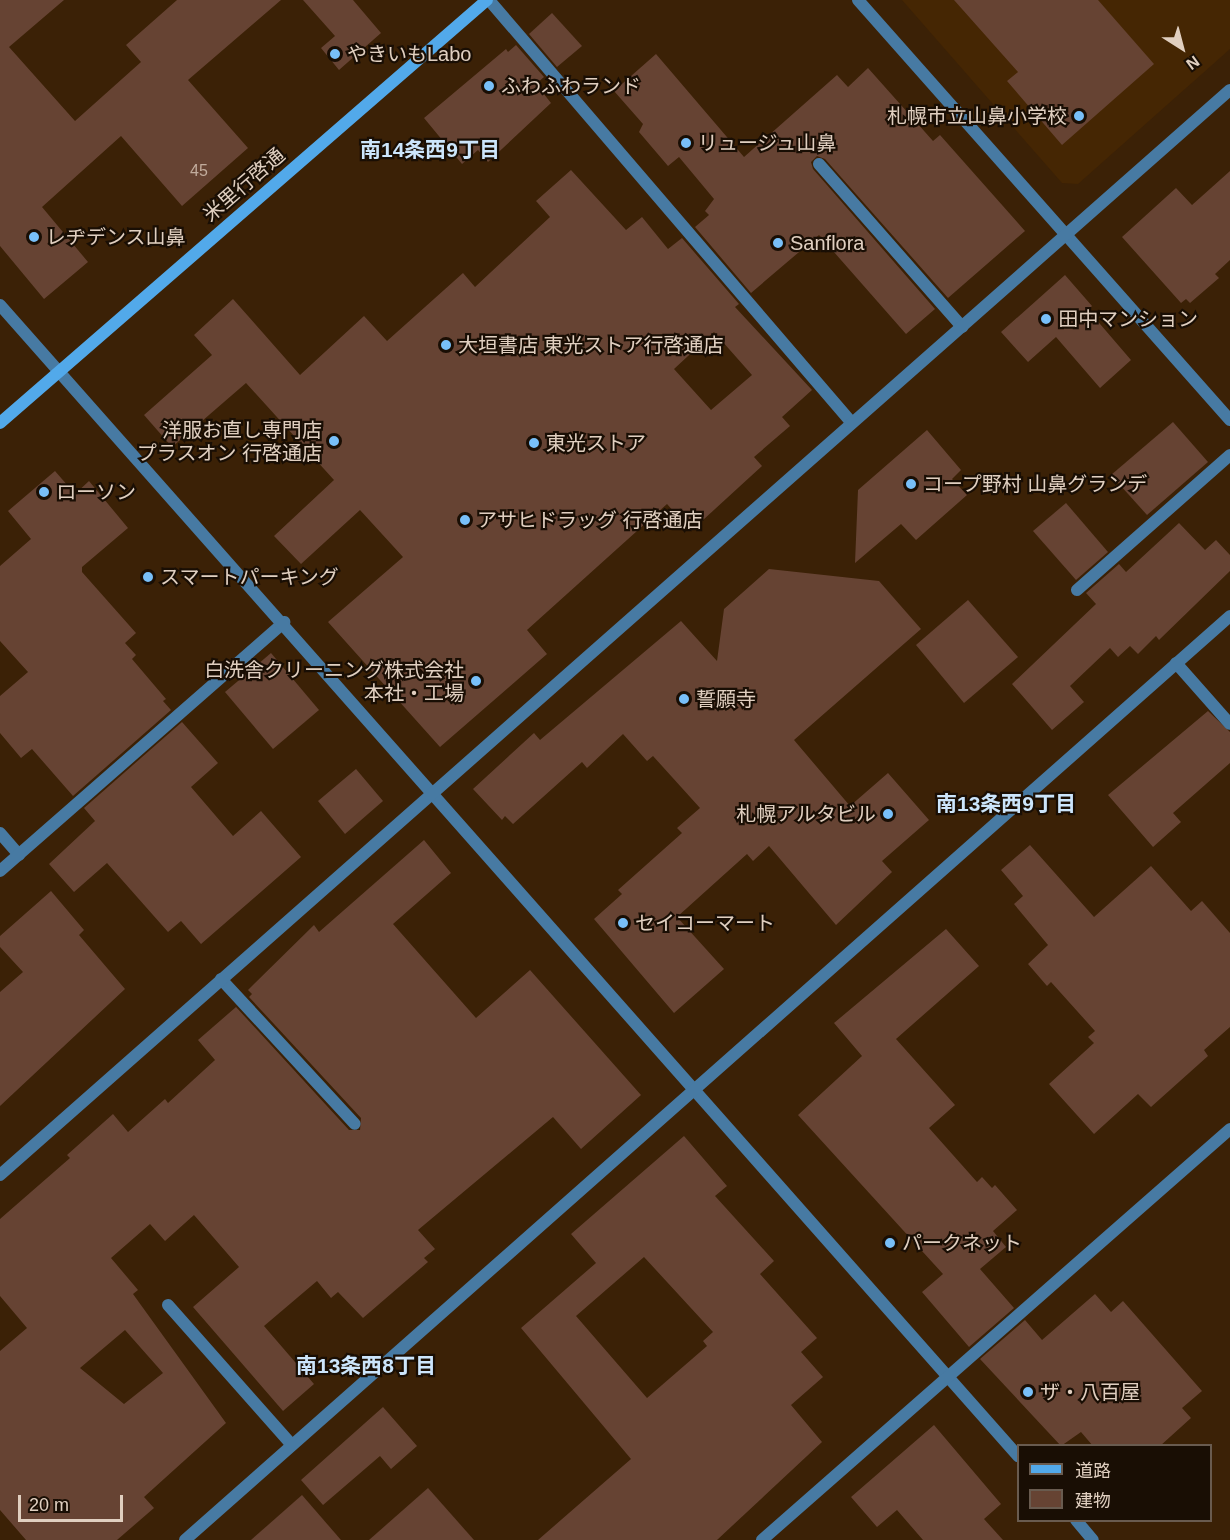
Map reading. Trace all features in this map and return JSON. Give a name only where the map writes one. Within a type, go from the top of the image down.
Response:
[{"type":"street","name":"米里行啓通","points":[[0,423],[488,0]]},
{"type":"street","points":[[488,0],[852,423]]},
{"type":"street","points":[[858,0],[1230,420]]},
{"type":"street","points":[[0,1175],[1230,90]]},
{"type":"street","points":[[819,164],[962,327]]},
{"type":"street","points":[[0,305],[284,622],[1017,1455]]},
{"type":"street","points":[[1077,590],[1230,454]]},
{"type":"street","points":[[185,1540],[693,1087],[1230,616]]},
{"type":"street","points":[[0,871],[284,622]]},
{"type":"street","points":[[1176,663],[1230,724]]},
{"type":"street","points":[[0,833],[19,855]]},
{"type":"street","points":[[221,979],[355,1124]]},
{"type":"street","points":[[762,1540],[1230,1129]]},
{"type":"street","points":[[168,1305],[292,1445]]},
{"type":"street","points":[[1077,1522],[1093,1540]]},
{"type":"shaded area","name":"札幌市立山鼻小学校","points":[[902,0],[1230,0],[1230,49],[1078,184],[1062,183]]},
{"type":"building","points":[[0,0],[64,0],[9,47],[75,121],[141,62],[126,45],[177,0],[281,0],[188,80],[248,148],[182,206],[121,136],[42,207],[88,262],[44,299],[0,246]]},
{"type":"building","points":[[303,0],[353,0],[381,33],[339,70],[321,48],[335,36]]},
{"type":"building","points":[[954,0],[1098,0],[1154,64],[1062,145],[1007,81],[1018,72]]},
{"type":"building","points":[[552,13],[582,46],[557,67],[529,34]]},
{"type":"building","points":[[516,45],[544,77],[536,84],[551,103],[488,162],[478,150],[462,164],[424,118],[506,49],[508,52]]},
{"type":"building","points":[[656,54],[744,157],[837,75],[848,87],[868,68],[933,141],[940,135],[1025,231],[948,298],[825,159],[817,156],[811,162],[813,169],[935,309],[906,334],[819,235],[751,293],[695,227],[709,215],[705,211],[714,199],[679,157],[668,166],[639,132],[643,124],[614,91]]},
{"type":"building","points":[[571,170],[626,230],[642,217],[668,249],[682,238],[739,304],[735,307],[812,390],[782,417],[790,426],[754,457],[762,466],[691,531],[667,504],[527,630],[547,654],[440,747],[328,622],[403,557],[360,510],[301,564],[274,536],[334,480],[246,383],[172,447],[144,415],[212,355],[194,335],[233,299],[300,375],[364,316],[387,341],[463,273],[475,287],[550,217],[536,201]],"holes":[[[714,332],[752,375],[711,410],[674,369]]]},
{"type":"building","points":[[1230,171],[1230,260],[1215,274],[1219,278],[1190,303],[1186,299],[1181,303],[1122,237],[1176,188],[1192,205]]},
{"type":"building","points":[[1065,275],[1092,306],[1088,310],[1131,360],[1100,388],[1056,337],[1028,362],[1001,332]]},
{"type":"building","points":[[1173,422],[1208,462],[1147,515],[1111,475]]},
{"type":"building","name":"コープ野村 山鼻グランデ","points":[[927,430],[961,470],[952,479],[967,495],[916,540],[901,524],[855,563],[858,490]]},
{"type":"building","points":[[55,471],[75,494],[89,481],[128,528],[82,567],[82,572],[136,633],[125,643],[136,655],[132,659],[166,699],[163,701],[171,710],[73,796],[32,749],[21,758],[0,733],[0,696],[28,672],[0,641],[0,566],[31,539],[8,511]]},
{"type":"building","points":[[1066,503],[1108,552],[1076,580],[1033,531]]},
{"type":"building","points":[[1179,523],[1205,550],[1216,540],[1230,555],[1230,571],[1159,640],[1156,636],[1138,654],[1130,646],[1118,657],[1110,648],[1070,686],[1084,702],[1052,730],[1012,684],[1096,604],[1086,593],[1119,564],[1126,572]]},
{"type":"building","points":[[769,569],[879,581],[921,629],[794,740],[850,806],[888,773],[929,820],[882,861],[892,872],[836,925],[769,846],[753,861],[747,854],[677,917],[724,969],[674,1013],[594,919],[622,894],[618,890],[682,833],[677,828],[700,808],[653,756],[647,761],[623,734],[587,768],[582,762],[513,824],[505,816],[502,820],[473,789],[534,733],[540,740],[681,621],[717,661],[724,609]]},
{"type":"building","points":[[968,600],[1018,657],[964,703],[916,645]]},
{"type":"building","points":[[271,653],[319,710],[273,749],[225,692]]},
{"type":"building","points":[[1208,711],[1230,732],[1230,763],[1173,813],[1181,822],[1153,847],[1108,795]]},
{"type":"building","points":[[182,722],[218,763],[191,787],[233,836],[261,811],[301,857],[201,944],[181,921],[168,932],[107,863],[74,892],[49,864],[95,821],[84,808]]},
{"type":"building","points":[[356,769],[383,801],[345,834],[318,801]]},
{"type":"building","points":[[424,840],[451,873],[393,924],[476,1018],[530,970],[641,1095],[581,1149],[553,1117],[418,1230],[435,1249],[424,1258],[428,1262],[363,1318],[338,1292],[331,1298],[317,1281],[264,1326],[314,1384],[283,1411],[193,1307],[239,1267],[194,1215],[165,1241],[150,1224],[111,1258],[138,1290],[133,1294],[226,1423],[144,1497],[154,1508],[117,1540],[26,1540],[0,1510],[0,1351],[27,1328],[0,1296],[0,1219],[70,1158],[67,1155],[113,1114],[128,1132],[165,1099],[168,1103],[215,1060],[198,1040],[236,1007],[349,1130],[360,1130],[361,1118],[249,997],[252,994],[248,990],[314,925],[319,932]],"holes":[[[125,1330],[163,1373],[124,1404],[80,1368]]]},
{"type":"building","points":[[1030,845],[1094,917],[1151,866],[1191,911],[1202,901],[1230,933],[1230,1027],[1204,1050],[1208,1056],[1151,1107],[1138,1094],[1094,1134],[1049,1084],[1094,1043],[1088,1037],[1095,1031],[1051,982],[1047,986],[1028,964],[1048,945],[1014,904],[1023,896],[1001,870]]},
{"type":"building","points":[[51,891],[84,930],[79,935],[125,989],[0,1106],[0,992],[23,972],[0,947],[0,936]]},
{"type":"building","points":[[946,929],[979,966],[896,1039],[955,1105],[929,1128],[977,1182],[982,1177],[992,1188],[995,1185],[1017,1210],[993,1231],[1006,1247],[980,1269],[1014,1308],[969,1347],[922,1292],[943,1274],[798,1115],[862,1056],[834,1023]]},
{"type":"building","points":[[684,1136],[727,1186],[715,1196],[774,1261],[760,1274],[817,1338],[801,1352],[823,1377],[791,1405],[822,1442],[717,1540],[538,1540],[631,1459],[521,1328],[596,1263],[571,1234]],"holes":[[[644,1257],[713,1332],[703,1341],[707,1346],[647,1398],[576,1316]]]},
{"type":"building","points":[[1095,1294],[1111,1312],[1123,1301],[1202,1391],[1182,1408],[1191,1418],[1162,1444],[1091,1444],[1081,1432],[1064,1444],[1059,1444],[980,1359],[1025,1320],[1042,1340]]},
{"type":"building","points":[[383,1407],[417,1446],[391,1469],[380,1456],[323,1505],[301,1480]]},
{"type":"building","points":[[934,1425],[1001,1504],[984,1519],[1003,1540],[923,1540],[897,1510],[877,1527],[851,1497]]},
{"type":"building","points":[[428,1488],[474,1540],[369,1540]]},
{"type":"building","points":[[302,1495],[341,1540],[251,1540]]},
{"type":"place","name":"やきいもLabo","points":[[335,54]]},
{"type":"place","name":"ふわふわランド","points":[[489,86]]},
{"type":"place","name":"札幌市立山鼻小学校","points":[[1079,116]]},
{"type":"place","name":"リュージュ山鼻","points":[[686,143]]},
{"type":"place","name":"レヂデンス山鼻","points":[[34,237]]},
{"type":"place","name":"Sanflora","points":[[778,243]]},
{"type":"place","name":"田中マンション","points":[[1046,319]]},
{"type":"place","name":"大垣書店 東光ストア行啓通店","points":[[446,345]]},
{"type":"place","name":"洋服お直し専門店 プラスオン 行啓通店","points":[[334,441]]},
{"type":"place","name":"東光ストア","points":[[534,443]]},
{"type":"place","name":"コープ野村 山鼻グランデ","points":[[911,484]]},
{"type":"place","name":"ローソン","points":[[44,492]]},
{"type":"place","name":"アサヒドラッグ 行啓通店","points":[[465,520]]},
{"type":"place","name":"スマートパーキング","points":[[148,577]]},
{"type":"place","name":"白洗舎クリーニング株式会社 本社・工場","points":[[476,681]]},
{"type":"place","name":"誓願寺","points":[[684,699]]},
{"type":"place","name":"札幌アルタビル","points":[[888,814]]},
{"type":"place","name":"セイコーマート","points":[[623,923]]},
{"type":"place","name":"パークネット","points":[[890,1243]]},
{"type":"place","name":"ザ・八百屋","points":[[1028,1392]]},
{"type":"district","name":"南14条西9丁目","points":[[430,150]]},
{"type":"district","name":"南13条西9丁目","points":[[1006,804]]},
{"type":"district","name":"南13条西8丁目","points":[[366,1366]]}]
